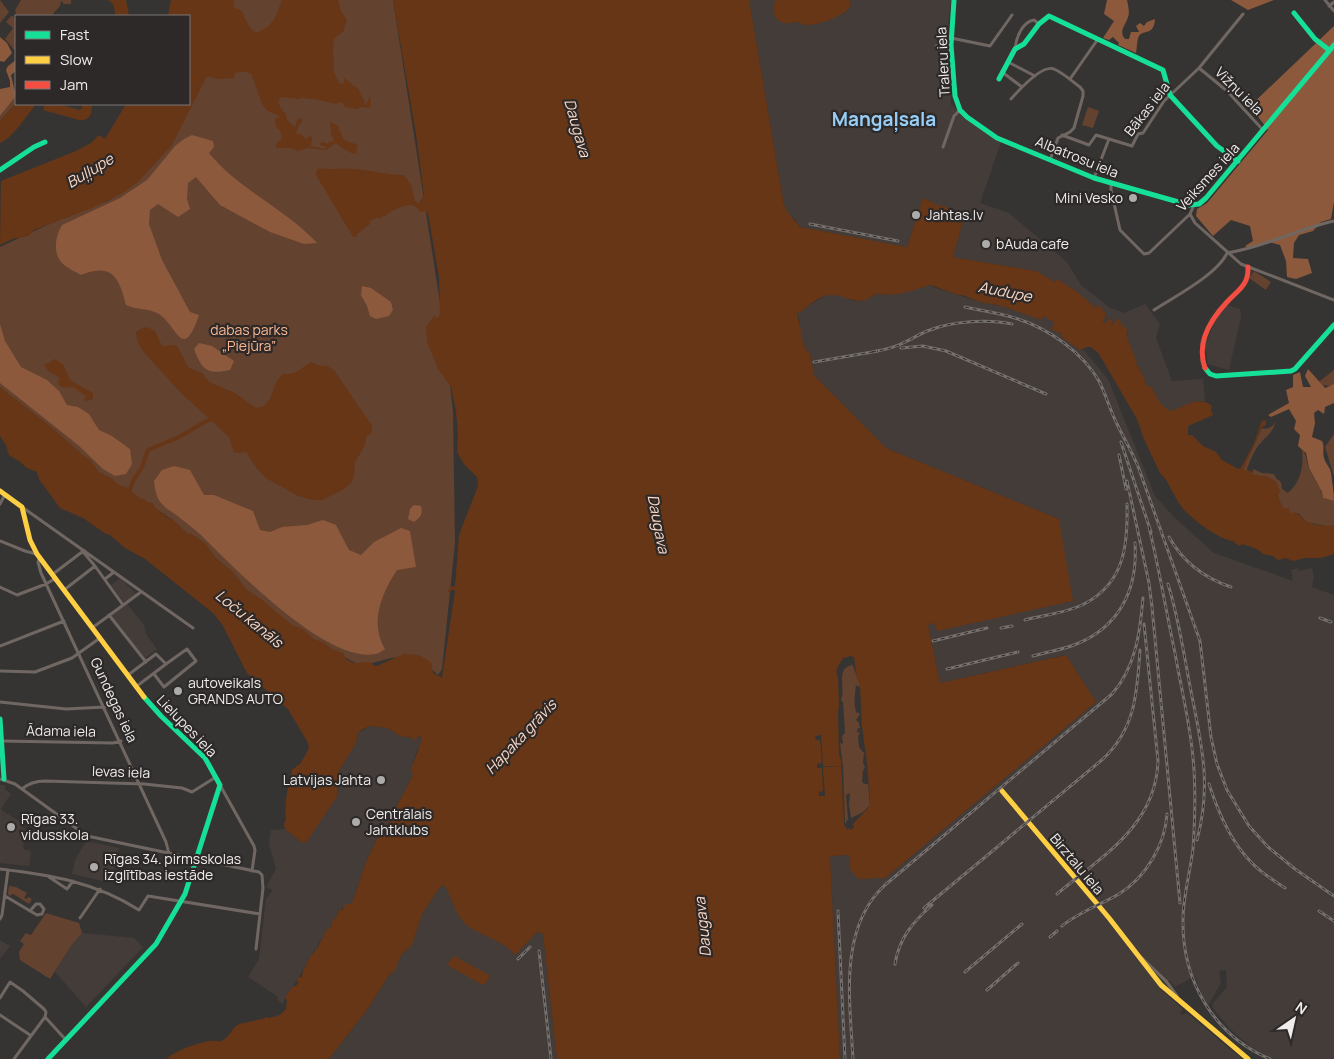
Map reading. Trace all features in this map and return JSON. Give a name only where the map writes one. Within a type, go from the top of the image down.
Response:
[{"type":"street","name":"Traleru iela","points":[[943,147],[954,116],[960,110],[955,96],[951,46],[954,0]]},
{"type":"street","points":[[1325,0],[1334,12]]},
{"type":"street","points":[[1329,6],[1334,2]]},
{"type":"street","points":[[1294,12],[1315,39],[1329,50]]},
{"type":"street","name":"Bākas iela","points":[[1094,178],[1109,139],[1132,146],[1138,134],[1143,133],[1159,107],[1199,68],[1243,14]]},
{"type":"street","points":[[951,38],[990,46],[1012,15]]},
{"type":"street","points":[[1014,49],[1030,38],[1039,24],[1049,16],[1164,70],[1170,95],[1217,146],[1238,160]]},
{"type":"street","points":[[999,79],[1026,23],[1034,20],[1039,24]]},
{"type":"street","points":[[1070,79],[1098,39]]},
{"type":"street","name":"Veiksmes iela","points":[[1111,184],[1110,190],[1120,230],[1144,254],[1149,253],[1190,214],[1194,204],[1203,202],[1334,45]]},
{"type":"street","points":[[936,46],[951,46]]},
{"type":"street","points":[[1008,62],[1035,76]]},
{"type":"street","points":[[1011,99],[1022,87],[1046,68],[1053,68],[1070,79],[1083,91],[1074,128],[1058,138],[1050,160]]},
{"type":"street","name":"Vižņu iela","points":[[1199,68],[1227,91],[1263,130]]},
{"type":"street","points":[[1002,72],[1022,87]]},
{"type":"street","name":"Albatrosu iela","points":[[960,110],[997,138],[1094,178],[1111,184],[1194,204]]},
{"type":"street","points":[[1062,135],[1089,146],[1096,135],[1109,139]]},
{"type":"street","points":[[0,170],[45,142]]},
{"type":"street","points":[[1190,214],[1195,223],[1227,253],[1248,267],[1334,300]]},
{"type":"street","points":[[1154,310],[1200,281],[1220,264],[1227,253],[1254,248],[1313,226],[1334,221]]},
{"type":"street","points":[[1248,267],[1248,276],[1244,285],[1219,310],[1206,328],[1203,359],[1204,368],[1211,375],[1291,371],[1295,369],[1334,325]]},
{"type":"street","points":[[0,504],[3,493],[192,628]]},
{"type":"street","name":"Lielupes iela","points":[[22,507],[30,540],[38,556],[162,719],[202,755],[220,785]]},
{"type":"street","points":[[0,540],[38,556]]},
{"type":"street","points":[[84,552],[123,605]]},
{"type":"street","points":[[0,587],[17,595],[46,584],[84,552]]},
{"type":"street","name":"Gundegas iela","points":[[38,556],[38,566],[121,741],[166,842],[169,854]]},
{"type":"street","points":[[64,590],[95,566]]},
{"type":"street","points":[[105,579],[114,572]]},
{"type":"street","points":[[92,628],[141,592]]},
{"type":"street","points":[[110,615],[146,662]]},
{"type":"street","points":[[0,646],[64,622]]},
{"type":"street","points":[[0,671],[35,672],[79,654],[100,638]]},
{"type":"street","points":[[137,686],[187,649],[196,661],[164,687],[154,674]]},
{"type":"street","points":[[128,675],[158,654],[166,664]]},
{"type":"street","points":[[0,702],[66,710],[105,708]]},
{"type":"street","points":[[0,719],[2,779],[22,789],[87,836],[260,872],[263,878],[256,949]]},
{"type":"street","name":"Ādama iela","points":[[1,741],[113,743],[121,741]]},
{"type":"street","name":"Ievas iela","points":[[22,789],[39,781],[140,784],[175,787],[192,792],[216,776]]},
{"type":"street","points":[[48,1059],[154,948],[181,901],[220,785]]},
{"type":"street","points":[[220,785],[254,846],[252,871]]},
{"type":"street","name":"Birztalu iela","points":[[1002,791],[1109,918],[1161,985],[1248,1059]]},
{"type":"street","points":[[0,869],[46,875],[73,881],[100,889],[124,900],[139,910],[148,896],[260,914]]},
{"type":"street","points":[[0,919],[8,870]]},
{"type":"street","points":[[46,875],[68,890],[73,881]]},
{"type":"street","points":[[80,918],[100,889]]},
{"type":"street","points":[[5,896],[30,911]]},
{"type":"street","points":[[0,998],[10,982],[46,1012],[14,1059]]},
{"type":"street","points":[[0,1014],[30,1035]]},
{"type":"street","points":[[44,1017],[66,1040]]},
{"type":"shaded area","points":[[749,0],[775,0],[774,14],[787,23],[798,22],[808,25],[843,14],[851,5],[849,0],[951,0],[948,25],[951,105],[1001,142],[980,203],[1009,213],[1067,262],[1081,285],[1110,308],[1124,313],[1145,304],[1160,324],[1156,338],[1172,381],[1203,379],[1205,401],[1196,401],[1172,411],[1165,408],[1158,401],[1151,387],[1148,388],[1138,365],[1133,367],[1134,357],[1129,343],[1124,344],[1128,336],[1126,327],[1121,329],[1117,325],[1118,319],[1109,326],[1113,321],[1109,318],[1106,323],[1103,321],[1107,316],[1104,312],[1098,319],[1080,295],[1069,286],[1055,282],[1036,271],[953,257],[965,214],[941,205],[937,220],[935,219],[940,204],[937,207],[935,206],[936,204],[923,198],[907,247],[800,227],[794,218],[788,215],[784,205]]},
{"type":"shaded area","points":[[1107,0],[1127,0],[1129,15],[1122,31],[1125,39],[1129,39],[1131,32],[1139,32],[1136,26],[1140,23],[1144,26],[1147,22],[1155,19],[1153,28],[1139,36],[1136,53],[1118,45],[1119,43],[1113,37],[1109,40],[1103,38],[1114,21],[1104,14]]},
{"type":"shaded area","points":[[1231,0],[1274,0],[1248,10]]},
{"type":"shaded area","points":[[1334,26],[1334,202],[1331,219],[1321,222],[1313,231],[1299,235],[1294,243],[1293,258],[1308,259],[1312,273],[1296,279],[1287,277],[1286,261],[1280,245],[1269,242],[1249,248],[1245,246],[1253,241],[1250,226],[1231,220],[1213,236],[1196,216],[1197,209],[1207,203],[1268,130],[1250,106]]},
{"type":"shaded area","points":[[0,37],[7,43],[12,53],[4,62],[0,61]]},
{"type":"shaded area","points":[[15,61],[15,72],[11,75],[15,97],[0,116],[0,89],[10,87],[6,70]]},
{"type":"shaded area","points":[[192,135],[213,141],[214,147],[209,153],[221,166],[248,189],[291,219],[317,243],[304,244],[270,232],[220,205],[196,177],[188,183],[187,199],[190,209],[178,217],[158,204],[150,210],[149,224],[162,260],[190,312],[199,315],[193,330],[184,339],[157,313],[126,305],[121,287],[113,275],[101,270],[81,275],[66,266],[60,261],[56,251],[56,240],[62,225],[120,198],[147,180],[175,146]]},
{"type":"shaded area","points":[[931,285],[980,302],[1002,306],[1041,320],[1043,316],[1054,322],[1052,330],[1062,334],[1061,337],[1080,350],[1083,349],[1108,379],[1155,496],[1175,518],[1214,553],[1293,581],[1291,570],[1298,568],[1299,571],[1312,568],[1314,577],[1312,587],[1334,595],[1334,1059],[1273,1059],[1251,1047],[1229,1028],[1213,1008],[1213,1003],[1227,987],[1226,970],[1219,971],[1221,983],[1206,1009],[1195,976],[1175,987],[1169,980],[1160,989],[1183,1009],[1180,1013],[1182,1015],[1187,1013],[1242,1059],[840,1059],[830,856],[850,855],[850,869],[884,879],[1096,702],[1065,655],[940,683],[928,625],[935,623],[937,631],[1059,519],[886,448],[814,375],[810,353],[806,350],[802,339],[798,311],[801,312],[827,295],[840,295],[853,301],[860,301],[875,294],[886,295]]},
{"type":"shaded area","points":[[362,286],[371,288],[391,302],[393,310],[389,316],[376,319],[370,316],[361,295]]},
{"type":"shaded area","points":[[1227,305],[1240,309],[1241,317],[1229,370],[1208,364],[1205,346],[1217,316]]},
{"type":"shaded area","points":[[0,324],[5,341],[21,367],[47,380],[59,391],[67,405],[78,407],[89,414],[99,430],[112,436],[130,449],[132,464],[126,474],[115,476],[103,469],[78,445],[0,383]]},
{"type":"shaded area","points":[[199,343],[212,346],[234,361],[230,370],[216,372],[206,369],[200,362],[194,349]]},
{"type":"shaded area","points":[[1308,369],[1325,388],[1334,384],[1334,403],[1325,407],[1324,414],[1318,410],[1314,413],[1315,423],[1312,437],[1323,443],[1325,462],[1331,473],[1334,501],[1323,498],[1322,492],[1309,468],[1306,453],[1298,446],[1300,435],[1294,429],[1296,421],[1289,409],[1271,417],[1268,415],[1289,403],[1286,390],[1293,387],[1293,375],[1300,372],[1303,387],[1311,387],[1305,376]]},
{"type":"shaded area","points":[[174,466],[190,470],[204,495],[214,495],[253,511],[260,530],[270,532],[282,527],[307,525],[323,520],[336,525],[349,550],[361,555],[374,542],[401,528],[410,531],[416,567],[397,570],[382,598],[379,608],[378,628],[380,639],[385,649],[376,654],[355,653],[332,644],[282,611],[202,536],[161,503],[156,494],[154,481],[162,470]]},
{"type":"shaded area","points":[[414,505],[421,506],[422,513],[414,522],[408,519],[410,509]]},
{"type":"shaded area","points":[[120,578],[136,594],[123,603],[111,585]]},
{"type":"shaded area","points":[[127,604],[144,625],[146,634],[157,649],[145,658],[111,615]]},
{"type":"shaded area","points":[[370,726],[387,728],[400,736],[421,737],[420,746],[413,762],[413,775],[387,825],[378,836],[365,864],[353,901],[350,905],[346,904],[339,909],[337,916],[331,922],[332,925],[307,961],[282,1004],[277,999],[278,997],[248,977],[259,959],[266,899],[273,890],[266,887],[276,869],[269,844],[271,830],[285,829],[304,844],[306,842],[338,794],[339,771],[356,743],[358,733]]},
{"type":"shaded area","name":"Rīgas 33. vidusskola","points":[[0,785],[5,785],[5,789],[11,794],[1,810],[22,823],[21,826],[25,829],[23,849],[31,851],[29,866],[0,863]]},
{"type":"shaded area","name":"Rīgas 34. pirmsskolas izglītības iestāde","points":[[86,841],[119,848],[111,883],[72,874],[75,860]]},
{"type":"shaded area","points":[[444,885],[500,943],[510,949],[515,955],[537,932],[543,934],[557,1059],[329,1059],[369,1007],[401,955],[412,945],[422,914],[439,888]]},
{"type":"shaded area","points":[[82,933],[134,938],[143,947],[86,1007],[55,972],[71,946]]},
{"type":"shaded area","points":[[0,940],[10,946],[0,959]]},
{"type":"green space","points":[[0,0],[9,12],[0,23]]},
{"type":"green space","points":[[21,0],[71,0],[71,4],[63,4],[61,1],[60,6],[52,15],[17,15],[15,10]]},
{"type":"green space","name":"dabas parks „Piejūra”","points":[[231,0],[393,0],[443,322],[453,412],[455,543],[442,669],[438,675],[416,655],[391,658],[361,666],[290,628],[259,604],[173,520],[91,468],[0,390],[0,247],[84,208],[108,201],[131,185],[183,123]]},
{"type":"green space","points":[[11,16],[15,19],[15,51],[5,39],[13,28],[6,22]]},
{"type":"green space","points":[[15,97],[15,104],[0,121],[0,116]]},
{"type":"green space","points":[[1088,107],[1099,111],[1093,128],[1082,125]]},
{"type":"green space","points":[[1254,271],[1271,282],[1266,290],[1249,278]]},
{"type":"green space","points":[[1334,370],[1334,386],[1315,385]]},
{"type":"green space","points":[[1275,423],[1270,433],[1256,449],[1247,469],[1248,471],[1245,472],[1243,469],[1262,428],[1271,427]]},
{"type":"green space","points":[[1334,434],[1334,476],[1325,447]]},
{"type":"green space","points":[[1302,449],[1323,498],[1334,501],[1334,525],[1330,527],[1307,522],[1298,513],[1290,514],[1288,508],[1283,508],[1281,505],[1276,482],[1268,477],[1252,475],[1253,469],[1262,473],[1274,474],[1281,482],[1282,489],[1288,493],[1301,473]]},
{"type":"green space","points":[[852,663],[860,685],[859,687],[856,685],[855,700],[857,714],[857,712],[860,714],[856,720],[860,728],[858,728],[857,732],[860,733],[858,736],[859,747],[864,752],[863,763],[865,767],[862,782],[868,784],[870,805],[863,812],[851,818],[850,793],[846,795],[848,819],[845,824],[843,766],[840,743],[843,744],[842,736],[845,733],[843,702],[841,700],[842,674]]},
{"type":"green space","points":[[9,886],[16,887],[27,893],[24,898],[32,899],[29,904],[13,894],[9,896]]},
{"type":"green space","points":[[46,913],[79,923],[82,933],[71,946],[50,979],[20,960],[19,952],[24,944],[20,941],[26,933],[31,935]]},
{"type":"water","points":[[108,0],[126,0],[129,15],[116,15],[113,4]]},
{"type":"water","name":"Buļļupe","points":[[171,0],[234,0],[233,7],[242,11],[249,26],[256,33],[271,24],[282,0],[338,0],[341,11],[347,20],[343,32],[334,38],[333,71],[340,84],[344,83],[344,78],[358,88],[364,99],[365,107],[370,96],[371,105],[369,108],[360,107],[357,109],[344,107],[341,102],[336,104],[306,99],[304,97],[299,99],[280,97],[279,104],[286,114],[287,120],[295,127],[298,118],[302,119],[296,134],[300,134],[306,139],[310,136],[312,137],[310,146],[326,149],[320,143],[328,144],[334,141],[330,122],[337,125],[344,140],[358,145],[356,153],[345,150],[336,143],[326,150],[308,148],[298,151],[291,148],[276,148],[277,141],[280,141],[282,137],[280,130],[276,127],[275,119],[280,117],[264,107],[251,74],[239,72],[235,73],[234,78],[217,79],[207,76],[172,145],[138,182],[121,194],[92,208],[34,230],[29,236],[12,239],[0,245],[1,181],[76,151],[91,143],[99,135],[105,139],[125,105],[190,105],[190,15],[168,15]]},
{"type":"water","points":[[393,0],[749,0],[784,205],[800,227],[907,247],[923,198],[936,204],[936,207],[937,204],[940,204],[936,220],[941,205],[965,214],[953,257],[1036,271],[1055,282],[1057,279],[1076,291],[1098,310],[1096,307],[1098,305],[1104,310],[1101,313],[1104,311],[1106,315],[1103,322],[1106,323],[1109,318],[1113,321],[1110,326],[1118,319],[1121,321],[1117,324],[1122,323],[1123,325],[1120,328],[1125,326],[1128,330],[1126,333],[1129,341],[1123,344],[1129,342],[1137,363],[1133,367],[1138,365],[1148,387],[1152,387],[1159,402],[1172,411],[1197,401],[1202,401],[1212,406],[1213,415],[1188,426],[1188,435],[1192,435],[1203,446],[1216,452],[1222,460],[1238,469],[1241,468],[1254,443],[1261,423],[1263,420],[1266,421],[1266,425],[1262,427],[1243,470],[1251,471],[1253,475],[1268,477],[1276,482],[1280,492],[1277,494],[1283,508],[1289,508],[1290,514],[1294,512],[1306,521],[1314,524],[1334,525],[1334,554],[1321,558],[1305,558],[1293,561],[1286,558],[1278,560],[1273,556],[1263,554],[1259,550],[1242,544],[1240,546],[1234,543],[1235,541],[1222,538],[1206,528],[1181,506],[1166,479],[1160,473],[1137,419],[1099,354],[1091,347],[1080,350],[1061,337],[1062,334],[1052,330],[1054,322],[1043,316],[1041,320],[1002,306],[980,302],[931,285],[897,294],[875,294],[862,301],[832,295],[825,296],[801,312],[798,311],[802,339],[806,350],[810,353],[814,375],[886,448],[1059,519],[1073,601],[937,631],[935,623],[928,625],[940,683],[1066,655],[1096,702],[884,879],[858,879],[850,869],[850,855],[830,856],[840,1059],[557,1059],[543,934],[537,932],[515,955],[499,942],[468,926],[457,912],[444,885],[439,888],[422,914],[412,945],[401,955],[395,970],[389,975],[369,1007],[329,1059],[166,1059],[192,1046],[209,1041],[221,1041],[237,1025],[280,1015],[286,1009],[287,1000],[285,998],[293,986],[296,986],[298,983],[299,977],[302,977],[307,961],[318,947],[327,929],[332,925],[331,922],[337,916],[339,909],[343,910],[346,904],[350,904],[353,901],[365,864],[382,828],[385,824],[387,825],[413,775],[411,773],[412,768],[421,737],[419,736],[415,741],[412,738],[400,736],[387,728],[370,726],[361,730],[358,733],[356,743],[339,771],[338,794],[309,838],[304,844],[285,829],[286,801],[292,770],[300,764],[309,747],[288,709],[247,673],[222,624],[213,613],[145,559],[125,548],[110,535],[83,518],[60,508],[39,479],[37,472],[27,468],[9,455],[6,445],[0,436],[0,387],[90,460],[99,472],[111,478],[119,485],[126,487],[141,499],[153,503],[162,514],[166,513],[165,516],[173,520],[187,533],[192,534],[205,543],[216,558],[232,571],[247,590],[292,625],[303,629],[314,639],[325,643],[332,649],[343,653],[346,659],[353,663],[371,662],[377,666],[404,654],[419,655],[431,662],[433,673],[442,678],[455,591],[453,589],[449,593],[448,591],[450,587],[455,586],[459,535],[478,486],[477,477],[464,464],[457,452],[456,411],[451,387],[438,369],[427,342],[426,327],[434,316],[438,318],[440,314],[439,277],[428,213],[420,212],[411,205],[403,206],[391,211],[386,216],[382,216],[381,219],[378,217],[370,221],[370,224],[358,233],[356,237],[353,237],[316,175],[317,169],[345,169],[404,175],[411,185],[415,201],[419,203],[424,195],[416,134]],"holes":[[[854,657],[857,679],[860,685],[862,726],[870,801],[869,807],[853,824],[854,827],[851,830],[847,829],[844,825],[841,760],[839,755],[837,672],[843,658]]]},
{"type":"water","points":[[775,0],[849,0],[851,5],[849,9],[832,19],[806,25],[799,22],[783,23],[777,19],[774,15]]},
{"type":"water","points":[[15,104],[35,105],[15,131],[0,143],[0,121]]},
{"type":"water","points":[[45,105],[62,105],[80,110],[82,105],[92,105],[91,114],[83,120],[43,110]]},
{"type":"water","points":[[147,327],[155,331],[162,346],[177,346],[189,368],[202,373],[209,382],[235,393],[256,408],[262,407],[269,401],[276,382],[282,375],[292,374],[311,362],[334,370],[372,426],[372,432],[366,437],[365,445],[355,462],[354,476],[351,483],[341,491],[322,500],[312,500],[298,496],[266,478],[257,469],[246,452],[234,452],[229,437],[180,392],[142,350],[137,340],[136,332]]},
{"type":"water","points":[[56,359],[63,364],[70,380],[93,393],[93,399],[84,400],[86,396],[73,387],[64,388],[59,385],[60,378],[45,366],[45,363],[48,364]]},
{"type":"water","points":[[454,956],[489,975],[490,977],[485,984],[481,984],[449,966],[448,963]]},
{"type":"pier","points":[[821,735],[823,766],[843,766],[823,767],[825,796],[819,796],[819,792],[823,791],[822,768],[817,768],[817,764],[822,763],[820,740],[816,740],[815,737]]},
{"type":"waterway","points":[[128,495],[148,450],[179,437],[210,419]]},
{"type":"railway","points":[[810,224],[898,241]]},
{"type":"railway","points":[[965,307],[1012,317],[1030,323],[1053,335],[1084,360],[1099,381],[1139,469],[1200,641],[1211,737],[1217,764],[1227,790],[1249,826],[1268,847],[1295,869],[1334,896]]},
{"type":"railway","points":[[872,352],[893,347],[939,327],[982,321],[1012,324]]},
{"type":"railway","points":[[901,348],[923,346],[946,351],[1046,394]]},
{"type":"railway","points":[[814,362],[878,351]]},
{"type":"railway","points":[[1121,442],[1151,532]]},
{"type":"railway","points":[[1119,455],[1126,489]]},
{"type":"railway","points":[[1127,481],[1149,583],[1180,903]]},
{"type":"railway","points":[[1025,620],[1077,607],[1098,595],[1108,585],[1116,574],[1125,548],[1127,504]]},
{"type":"railway","points":[[1149,527],[1190,732],[1193,758],[1195,792],[1194,838],[1183,920],[1188,964],[1195,984],[1217,1020],[1232,1036],[1250,1049],[1270,1059]]},
{"type":"railway","points":[[1169,537],[1181,554],[1195,568],[1212,579],[1231,587]]},
{"type":"railway","points":[[1033,656],[1069,647],[1090,638],[1114,618],[1129,591],[1133,576],[1135,543]]},
{"type":"railway","points":[[1168,584],[1175,608],[1201,741],[1204,798],[1197,840]]},
{"type":"railway","points":[[853,1059],[849,990],[850,967],[853,944],[860,922],[870,902],[885,885],[1112,694],[1120,684],[1132,661],[1138,636],[1143,598]]},
{"type":"railway","points":[[1320,618],[1331,622]]},
{"type":"railway","points":[[1057,894],[1108,853],[1123,838],[1137,822],[1148,804],[1155,784],[1158,761],[1144,624]]},
{"type":"railway","points":[[1001,628],[1012,626]]},
{"type":"railway","points":[[933,641],[987,628]]},
{"type":"railway","points":[[924,908],[1103,759],[1114,747],[1122,735],[1133,709],[1138,680],[1140,650]]},
{"type":"railway","points":[[947,669],[1018,652]]},
{"type":"railway","points":[[1209,784],[1216,805],[1237,845],[1259,870],[1285,888]]},
{"type":"railway","points":[[1062,926],[1082,913],[1119,894],[1138,879],[1158,848],[1167,814]]},
{"type":"railway","points":[[895,964],[903,938],[932,905]]},
{"type":"railway","points":[[838,911],[845,1059]]},
{"type":"railway","points":[[1319,911],[1334,921]]},
{"type":"railway","points":[[965,972],[1022,924]]},
{"type":"railway","points":[[1050,937],[1057,931]]},
{"type":"railway","points":[[518,959],[530,947]]},
{"type":"railway","points":[[539,951],[551,1059]]},
{"type":"railway","points":[[987,990],[1018,963]]},
{"type":"traffic: fast","points":[[954,0],[951,45],[955,96],[960,110],[967,117],[997,138],[1094,178],[1189,205],[1199,204],[1206,198],[1334,45]]},
{"type":"traffic: fast","points":[[1294,13],[1315,39],[1329,50]]},
{"type":"traffic: fast","points":[[999,79],[1015,49],[1024,44],[1039,24],[1049,16],[1163,70],[1170,95],[1217,146],[1238,161]]},
{"type":"traffic: fast","points":[[0,170],[34,147],[45,142]]},
{"type":"traffic: fast","points":[[1205,368],[1210,374],[1216,376],[1291,371],[1295,369],[1334,325]]},
{"type":"traffic: fast","points":[[48,1059],[156,944],[185,894],[220,785],[205,758],[144,697]]},
{"type":"traffic: fast","points":[[0,719],[4,779]]},
{"type":"traffic: slow","points":[[0,491],[22,507],[30,540],[37,554],[144,697]]},
{"type":"traffic: slow","points":[[1002,791],[1109,918],[1161,985],[1248,1059]]},
{"type":"traffic: jam","points":[[1205,368],[1202,350],[1207,332],[1221,309],[1245,283],[1248,267]]},
{"type":"place","name":"Mini Vesko","points":[[1133,198]]},
{"type":"place","name":"Jahtas.lv","points":[[916,215]]},
{"type":"place","name":"bAuda cafe","points":[[986,244]]},
{"type":"place","name":"autoveikals GRANDS AUTO","points":[[178,691]]},
{"type":"place","name":"Latvijas Jahta","points":[[381,780]]},
{"type":"place","name":"Centrālais Jahtklubs","points":[[356,822]]},
{"type":"place","name":"Rīgas 33. vidusskola","points":[[11,827]]},
{"type":"place","name":"Rīgas 34. pirmsskolas izglītības iestāde","points":[[94,867]]},
{"type":"district","name":"Mangaļsala","points":[[884,119]]},
{"type":"water label","name":"Daugava","points":[[577,128]]},
{"type":"water label","name":"Audupe","points":[[1005,292]]},
{"type":"water label","name":"Daugava","points":[[658,524]]},
{"type":"water label","name":"Loču kanāls","points":[[249,619]]},
{"type":"water label","name":"Hapaka grāvis","points":[[521,737]]},
{"type":"water label","name":"Daugava","points":[[703,927]]}]
